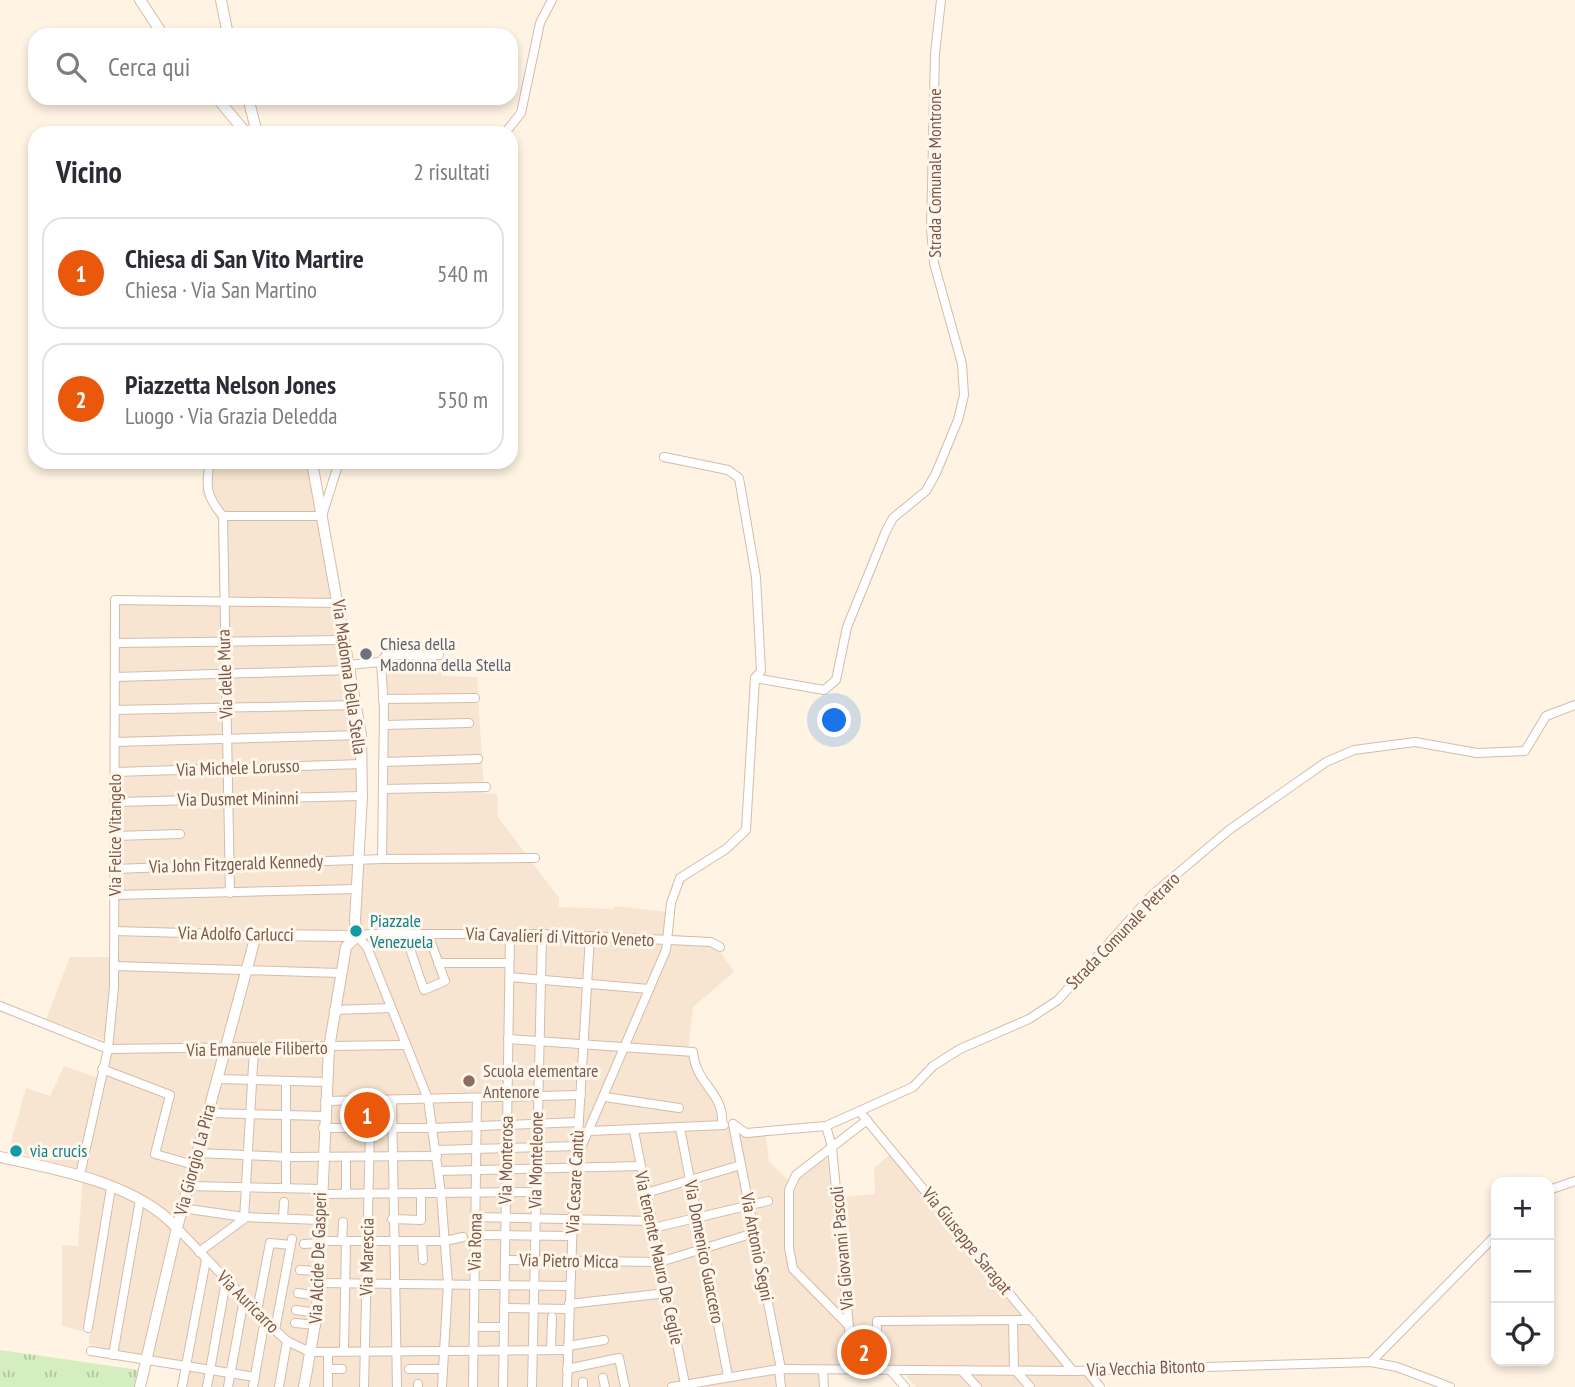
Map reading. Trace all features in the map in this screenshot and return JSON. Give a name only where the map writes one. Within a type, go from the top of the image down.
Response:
[{"type":"street","points":[[140,0],[158,28]]},
{"type":"street","points":[[221,0],[227,28]]},
{"type":"street","points":[[511,126],[521,113],[540,23],[552,0]]},
{"type":"street","name":"Strada Comunale Montrone","points":[[755,678],[824,690],[836,680],[847,627],[886,531],[894,518],[926,491],[958,420],[964,395],[962,364],[934,263],[931,229],[935,54],[941,0]]},
{"type":"street","points":[[222,105],[240,126]]},
{"type":"street","points":[[250,105],[255,126]]},
{"type":"street","points":[[578,1157],[605,1097],[667,940],[671,903],[680,878],[726,849],[746,830],[755,678],[761,671],[756,577],[739,478],[728,470],[664,457]]},
{"type":"street","points":[[209,469],[205,486],[211,502],[223,516],[322,516],[337,469]]},
{"type":"street","name":"Via Madonna Della Stella","points":[[313,469],[361,735],[362,796],[356,889],[357,936]]},
{"type":"street","name":"Via delle Mura","points":[[223,516],[230,893]]},
{"type":"street","name":"Via Felice Vitangelo","points":[[80,1175],[108,1049],[115,966],[115,600],[223,601]]},
{"type":"street","points":[[223,601],[338,603]]},
{"type":"street","points":[[116,643],[344,640]]},
{"type":"street","points":[[382,859],[384,725],[381,662],[386,655],[439,654]]},
{"type":"street","points":[[116,677],[350,667],[381,662]]},
{"type":"street","points":[[383,699],[475,698]]},
{"type":"street","points":[[115,710],[357,705]]},
{"type":"street","name":"Strada Comunale Petraro","points":[[590,1131],[733,1124],[746,1133],[826,1126],[860,1112],[913,1087],[933,1066],[960,1049],[1030,1019],[1058,1000],[1153,895],[1228,830],[1326,762],[1353,750],[1380,744],[1415,742],[1477,753],[1525,751],[1545,716],[1575,705]]},
{"type":"street","points":[[384,725],[469,723]]},
{"type":"street","points":[[115,742],[361,735]]},
{"type":"street","points":[[383,762],[478,760]]},
{"type":"street","name":"Via Michele Lorusso","points":[[115,772],[362,764]]},
{"type":"street","points":[[383,789],[486,787]]},
{"type":"street","name":"Via Dusmet Mininni","points":[[115,802],[362,796]]},
{"type":"street","points":[[115,836],[180,834]]},
{"type":"street","name":"Via John Fitzgerald Kennedy","points":[[115,869],[382,859],[535,858]]},
{"type":"street","points":[[115,895],[356,889]]},
{"type":"street","name":"Via Adolfo Carlucci","points":[[115,931],[357,936]]},
{"type":"street","points":[[405,934],[424,990],[445,981],[428,934]]},
{"type":"street","name":"Via Monterosa","points":[[503,1387],[510,934]]},
{"type":"street","name":"Via Cavalieri di Vittorio Veneto","points":[[357,936],[542,934],[710,942],[720,947]]},
{"type":"street","name":"Via Monteleone","points":[[532,1387],[542,934]]},
{"type":"street","name":"Via Giorgio La Pira","points":[[140,1387],[182,1208],[256,935]]},
{"type":"street","points":[[357,936],[367,947],[428,1099],[439,1171],[448,1284],[442,1387]]},
{"type":"street","name":"Via Alcide De Gasperi","points":[[304,1387],[317,1312],[323,1122],[329,1048],[346,947],[357,936]]},
{"type":"street","name":"Via Cesare Cantù","points":[[567,1387],[572,1236],[590,936]]},
{"type":"street","points":[[438,963],[509,963]]},
{"type":"street","points":[[115,966],[340,973]]},
{"type":"street","points":[[509,977],[649,989]]},
{"type":"street","points":[[0,1006],[108,1049]]},
{"type":"street","points":[[334,1010],[391,1008]]},
{"type":"street","points":[[508,1039],[693,1052],[695,1069],[720,1104],[722,1125]]},
{"type":"street","name":"Via Emanuele Filiberto","points":[[108,1049],[224,1050],[406,1045]]},
{"type":"street","points":[[199,1252],[244,1217],[254,1049]]},
{"type":"street","points":[[102,1069],[170,1095],[155,1154],[194,1165]]},
{"type":"street","points":[[217,1079],[326,1082]]},
{"type":"street","points":[[286,1081],[286,1188]]},
{"type":"street","points":[[325,1101],[580,1095]]},
{"type":"street","points":[[605,1097],[679,1108]]},
{"type":"street","name":"Via Roma","points":[[473,1387],[474,1284],[471,1263],[476,1217],[477,1098]]},
{"type":"street","points":[[392,1100],[391,1193],[397,1387]]},
{"type":"street","name":"Via Giuseppe Saragat","points":[[860,1112],[1073,1371]]},
{"type":"street","points":[[208,1113],[286,1115],[370,1128],[579,1122]]},
{"type":"street","points":[[849,1326],[793,1269],[790,1261],[791,1181],[867,1120]]},
{"type":"street","name":"Via Antonio Segni","points":[[733,1124],[780,1369],[781,1387]]},
{"type":"street","name":"Via Giovanni Pascoli","points":[[826,1126],[832,1147],[853,1370]]},
{"type":"street","name":"Via Marescia","points":[[364,1387],[370,1128]]},
{"type":"street","name":"Via Domenico Guaccero","points":[[680,1128],[727,1376]]},
{"type":"street","name":"Via tenente Mauro De Ceglie","points":[[634,1130],[685,1384]]},
{"type":"street","points":[[197,1153],[369,1157],[477,1149],[578,1146]]},
{"type":"street","name":"Via Auricarro","points":[[0,1157],[80,1175],[140,1200],[163,1213],[275,1330],[287,1341],[310,1352],[397,1349],[551,1350],[604,1340]]},
{"type":"street","points":[[346,1157],[346,1194]]},
{"type":"street","points":[[646,1193],[741,1165]]},
{"type":"street","points":[[439,1171],[640,1166]]},
{"type":"street","points":[[1554,1188],[1575,1181]]},
{"type":"street","points":[[188,1186],[286,1188],[346,1194],[536,1192]]},
{"type":"street","points":[[88,1328],[110,1188]]},
{"type":"street","points":[[392,1219],[421,1220],[421,1193]]},
{"type":"street","points":[[113,1355],[140,1200]]},
{"type":"street","points":[[476,1217],[573,1217],[653,1225],[768,1200]]},
{"type":"street","points":[[283,1218],[284,1202]]},
{"type":"street","points":[[182,1208],[244,1217],[320,1220]]},
{"type":"street","points":[[343,1222],[344,1351]]},
{"type":"street","name":"Via Pietro Micca","points":[[505,1260],[660,1262],[754,1233]]},
{"type":"street","points":[[475,1236],[572,1236]]},
{"type":"street","points":[[304,1244],[344,1241],[444,1241],[463,1237]]},
{"type":"street","points":[[1371,1362],[1491,1240]]},
{"type":"street","points":[[422,1241],[423,1260]]},
{"type":"street","points":[[257,1311],[270,1243],[292,1242],[275,1330]]},
{"type":"street","points":[[182,1387],[206,1260]]},
{"type":"street","points":[[300,1270],[345,1283],[570,1286]]},
{"type":"street","points":[[207,1387],[226,1281]]},
{"type":"street","points":[[298,1293],[318,1296]]},
{"type":"street","points":[[504,1308],[569,1306],[667,1293]]},
{"type":"street","points":[[228,1387],[244,1299]]},
{"type":"street","points":[[296,1311],[317,1312]]},
{"type":"street","points":[[551,1350],[552,1317]]},
{"type":"street","points":[[253,1387],[265,1319]]},
{"type":"street","points":[[1013,1320],[1015,1371],[1030,1387]]},
{"type":"street","points":[[876,1370],[877,1321],[1032,1320]]},
{"type":"street","points":[[295,1323],[316,1325]]},
{"type":"street","points":[[474,1327],[499,1327]]},
{"type":"street","points":[[279,1387],[287,1341]]},
{"type":"street","points":[[90,1351],[255,1377]]},
{"type":"street","points":[[328,1352],[328,1387]]},
{"type":"street","points":[[567,1368],[619,1358],[625,1387]]},
{"type":"street","name":"Via Vecchia Bitonto","points":[[673,1387],[780,1369],[1073,1371],[1371,1362],[1397,1367],[1450,1387]]},
{"type":"street","points":[[328,1369],[342,1370]]},
{"type":"street","points":[[409,1369],[443,1369]]},
{"type":"street","points":[[823,1370],[824,1387]]},
{"type":"street","points":[[890,1370],[905,1387]]},
{"type":"street","points":[[1086,1370],[1100,1387]]},
{"type":"street","points":[[962,1371],[977,1387]]},
{"type":"shaded area","points":[[205,469],[308,469],[359,740],[352,862],[384,861],[383,657],[441,658],[442,676],[477,677],[484,793],[497,794],[498,817],[559,898],[559,907],[613,909],[614,906],[667,912],[666,933],[712,939],[734,972],[693,1007],[688,1051],[721,1111],[717,1126],[765,1130],[769,1161],[791,1183],[827,1156],[832,1198],[875,1194],[874,1168],[891,1154],[1071,1372],[1084,1372],[1097,1387],[916,1387],[899,1368],[822,1368],[823,1387],[186,1387],[190,1363],[141,1358],[89,1344],[89,1333],[62,1326],[62,1245],[78,1246],[83,1172],[9,1149],[26,1088],[50,1096],[64,1066],[98,1078],[106,1041],[46,1019],[70,957],[110,957],[113,598],[219,597],[218,520],[202,493]]},
{"type":"green space","points":[[0,1350],[139,1370],[135,1387],[0,1387]]},
{"type":"place","name":"Chiesa della Madonna della Stella","points":[[366,654]]},
{"type":"place","name":"Piazzale Venezuela","points":[[356,931]]},
{"type":"place","name":"Scuola elementare Antenore","points":[[469,1081]]},
{"type":"place","name":"Chiesa di San Vito Martire","points":[[367,1115]]},
{"type":"place","name":"via crucis","points":[[16,1151]]},
{"type":"place","name":"Piazzetta Nelson Jones","points":[[864,1352]]}]
